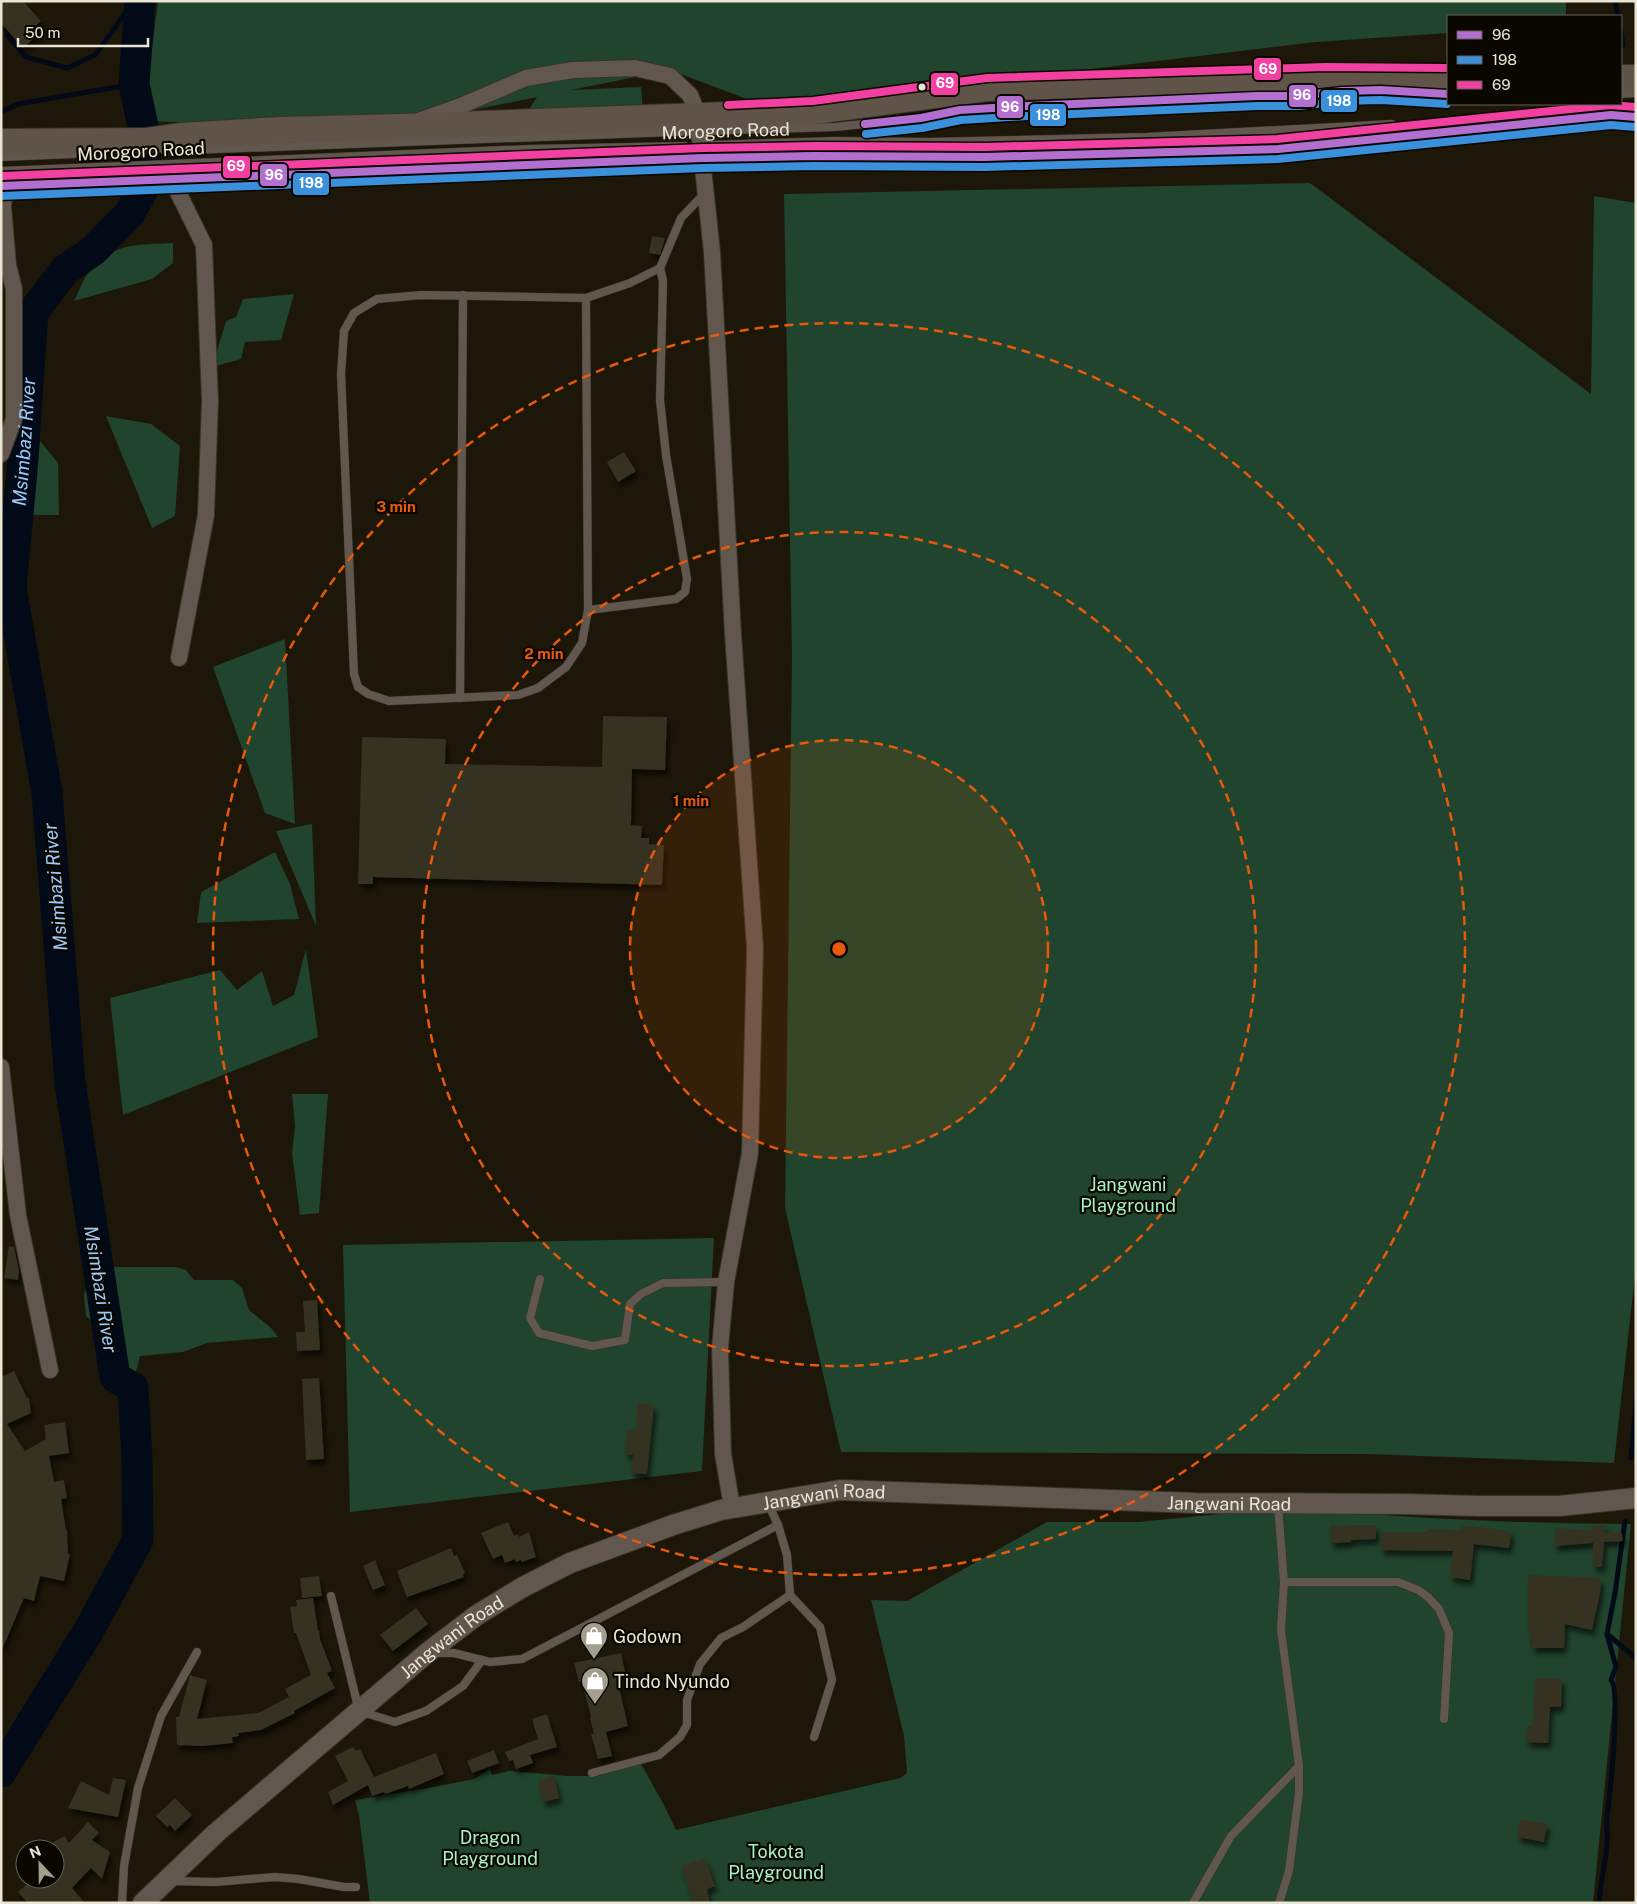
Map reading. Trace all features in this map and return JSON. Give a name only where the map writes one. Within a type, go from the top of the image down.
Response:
[{"type":"highway","name":"Morogoro Road","points":[[11,180],[170,172],[701,138],[814,111],[987,88],[1326,77],[1447,78]]},
{"type":"highway","points":[[1622,78],[1636,78]]},
{"type":"highway","name":"Morogoro Road","points":[[165,146],[281,130],[399,127],[701,138],[814,156],[985,156],[1278,149],[1623,109]]},
{"type":"highway","points":[[10,149],[146,141],[165,146]]},
{"type":"street","points":[[399,127],[458,107],[526,78],[573,70],[635,68],[670,76],[690,95],[701,138],[712,252],[732,634],[755,948],[750,1153],[726,1282],[720,1348],[723,1454],[732,1507]]},
{"type":"street","points":[[170,172],[204,245],[210,401],[206,515],[179,658]]},
{"type":"street","points":[[1,454],[14,419],[14,289],[8,265],[3,206],[11,180]]},
{"type":"street","points":[[1,1067],[9,1122],[18,1215],[50,1370]]},
{"type":"street","name":"Jangwani Road","points":[[143,1903],[216,1833],[427,1652],[477,1615],[523,1587],[570,1563],[673,1525],[732,1507],[840,1490],[1195,1503],[1559,1506],[1636,1498]]},
{"type":"lane","name":"Morogoro Road","points":[[701,138],[835,128],[921,118],[960,110],[1027,106],[1257,96],[1299,96],[1342,91],[1381,90],[1447,94]]},
{"type":"lane","name":"Morogoro Road","points":[[1623,109],[1636,93]]},
{"type":"lane","name":"Morogoro Road","points":[[165,146],[701,138],[929,142],[1155,136],[1384,125],[1516,112],[1636,105]]},
{"type":"lane","name":"Morogoro Road","points":[[10,149],[87,154]]},
{"type":"lane","points":[[588,610],[676,598],[685,592],[687,579],[666,455],[660,400],[663,281],[660,268],[680,218],[706,193]]},
{"type":"lane","points":[[586,298],[588,610],[582,643],[566,667],[555,676],[538,688],[518,695],[389,701],[368,694],[358,687],[354,674],[340,374],[344,331],[354,313],[377,299],[421,295],[586,298],[630,282],[660,268]]},
{"type":"lane","points":[[460,698],[463,295]]},
{"type":"lane","points":[[540,1279],[530,1318],[539,1333],[592,1346],[625,1340],[630,1304],[641,1294],[663,1283],[726,1282]]},
{"type":"lane","points":[[767,1502],[778,1525],[787,1555],[790,1596],[820,1627],[832,1680],[814,1737]]},
{"type":"lane","points":[[1278,1503],[1284,1582],[1281,1630],[1299,1766],[1299,1792],[1290,1871],[1279,1903]]},
{"type":"lane","points":[[427,1652],[454,1653],[490,1662],[522,1660],[778,1525]]},
{"type":"lane","points":[[1284,1582],[1398,1582],[1412,1587],[1428,1597],[1439,1609],[1449,1633],[1444,1719]]},
{"type":"lane","points":[[331,1596],[359,1711],[394,1722],[426,1710],[463,1686],[482,1660]]},
{"type":"lane","points":[[592,1773],[659,1755],[680,1737],[687,1725],[687,1700],[700,1664],[720,1638],[743,1627],[790,1596]]},
{"type":"lane","points":[[122,1903],[124,1866],[138,1788],[161,1716],[197,1652]]},
{"type":"lane","points":[[1193,1903],[1231,1836],[1299,1766]]},
{"type":"lane","points":[[166,1882],[216,1882],[275,1877],[356,1887]]},
{"type":"green space","points":[[158,1],[1566,1],[1566,15],[1447,15],[1447,33],[1316,42],[974,83],[784,113],[670,70],[571,90],[641,87],[643,113],[578,107],[566,117],[526,114],[537,97],[384,128],[143,121]]},
{"type":"green space","name":"Jangwani Playground","points":[[1310,183],[1591,394],[1594,196],[1636,203],[1636,1266],[1614,1463],[1365,1454],[841,1452],[785,1208],[792,656],[784,194]]},
{"type":"green space","points":[[173,243],[173,263],[152,279],[74,301],[88,273],[97,263],[116,250],[137,245]]},
{"type":"green space","points":[[294,294],[281,340],[245,342],[241,359],[212,367],[226,321],[236,317],[243,299]]},
{"type":"green space","points":[[106,416],[151,424],[180,446],[175,516],[152,528]]},
{"type":"green space","points":[[40,441],[58,463],[59,515],[33,515]]},
{"type":"green space","points":[[285,639],[295,824],[265,813],[213,667]]},
{"type":"green space","points":[[312,824],[316,926],[276,831]]},
{"type":"green space","points":[[275,852],[290,884],[299,919],[197,923],[201,892]]},
{"type":"green space","points":[[306,949],[318,1037],[123,1115],[110,998],[220,970],[237,990],[262,971],[273,1006],[294,995]]},
{"type":"green space","points":[[292,1094],[328,1094],[319,1213],[300,1215],[292,1153],[295,1126]]},
{"type":"green space","points":[[714,1238],[702,1471],[350,1512],[343,1245]]},
{"type":"green space","points":[[94,1267],[176,1267],[186,1270],[194,1280],[233,1280],[242,1288],[249,1310],[271,1328],[278,1337],[207,1343],[183,1352],[140,1356],[133,1383],[120,1375],[122,1354],[117,1336],[103,1331],[86,1316],[84,1295]]},
{"type":"green space","points":[[1268,1507],[1449,1519],[1631,1524],[1593,1903],[370,1903],[359,1815],[355,1800],[474,1779],[490,1769],[492,1775],[509,1771],[568,1776],[599,1776],[639,1760],[676,1830],[900,1778],[907,1773],[904,1736],[871,1600],[907,1601],[1047,1522],[1138,1522]]},
{"type":"building","points":[[23,1],[41,21],[34,27],[40,33],[23,48],[1,23],[1,2]]},
{"type":"building","points":[[652,236],[665,238],[660,255],[649,253]]},
{"type":"building","points":[[624,452],[636,471],[618,482],[607,462]]},
{"type":"building","points":[[603,716],[667,717],[665,770],[632,769],[631,825],[642,826],[641,838],[649,838],[649,844],[664,845],[662,885],[373,877],[373,884],[358,884],[362,737],[446,739],[445,764],[602,767]]},
{"type":"building","points":[[9,1246],[14,1247],[19,1271],[18,1280],[4,1278]]},
{"type":"building","points":[[317,1300],[320,1350],[297,1351],[296,1332],[305,1332],[303,1301]]},
{"type":"building","points":[[14,1371],[27,1398],[29,1398],[31,1413],[7,1424],[25,1451],[46,1439],[44,1425],[65,1422],[69,1453],[49,1456],[54,1482],[64,1480],[67,1498],[61,1499],[67,1530],[68,1554],[70,1554],[64,1581],[40,1576],[34,1601],[24,1598],[1,1652],[1,1377]]},
{"type":"building","points":[[319,1378],[324,1459],[306,1460],[302,1379]]},
{"type":"building","points":[[638,1403],[654,1405],[647,1474],[631,1473],[633,1455],[625,1454],[627,1430],[636,1431]]},
{"type":"building","points":[[508,1522],[514,1536],[518,1534],[519,1537],[529,1532],[536,1557],[522,1562],[521,1560],[516,1562],[515,1559],[505,1563],[502,1555],[493,1559],[481,1533]]},
{"type":"building","points":[[1376,1525],[1376,1539],[1331,1543],[1330,1526]]},
{"type":"building","points":[[1606,1525],[1605,1532],[1622,1533],[1623,1541],[1604,1542],[1602,1567],[1594,1567],[1593,1543],[1554,1546],[1556,1528],[1592,1531],[1591,1526]]},
{"type":"building","points":[[1462,1526],[1511,1532],[1509,1548],[1474,1544],[1470,1580],[1450,1577],[1453,1551],[1381,1550],[1381,1532],[1427,1532],[1427,1529],[1461,1530]]},
{"type":"building","points":[[451,1548],[454,1556],[457,1555],[465,1573],[463,1574],[464,1577],[407,1597],[397,1571]]},
{"type":"building","points":[[375,1560],[385,1585],[373,1590],[363,1566]]},
{"type":"building","points":[[1528,1575],[1601,1578],[1600,1593],[1592,1630],[1565,1624],[1564,1648],[1532,1648],[1532,1640],[1529,1640],[1530,1629],[1528,1629]]},
{"type":"building","points":[[319,1576],[322,1596],[302,1598],[300,1578]]},
{"type":"building","points":[[313,1598],[320,1639],[332,1671],[327,1673],[335,1688],[294,1711],[295,1713],[261,1730],[238,1733],[239,1736],[232,1737],[233,1743],[202,1746],[177,1745],[176,1717],[179,1717],[190,1675],[207,1680],[197,1719],[258,1713],[289,1697],[285,1689],[311,1675],[296,1633],[294,1633],[290,1607],[297,1606],[296,1600]]},
{"type":"building","points":[[416,1608],[428,1624],[393,1651],[380,1635]]},
{"type":"building","points":[[621,1653],[625,1672],[616,1674],[628,1726],[606,1732],[612,1756],[598,1759],[591,1734],[594,1734],[591,1717],[582,1682],[579,1682],[574,1663]]},
{"type":"building","points":[[1535,1678],[1562,1679],[1561,1707],[1550,1707],[1548,1743],[1526,1742],[1527,1726],[1533,1726]]},
{"type":"building","points":[[547,1714],[557,1747],[530,1755],[533,1763],[516,1769],[513,1760],[509,1761],[505,1752],[538,1739],[532,1719]]},
{"type":"building","points":[[353,1747],[356,1751],[360,1749],[374,1777],[436,1753],[444,1774],[409,1789],[408,1786],[385,1794],[384,1792],[372,1796],[368,1785],[333,1805],[328,1792],[348,1781],[335,1756]]},
{"type":"building","points":[[494,1750],[499,1763],[472,1773],[467,1761]]},
{"type":"building","points":[[554,1776],[559,1798],[543,1802],[538,1780]]},
{"type":"building","points":[[113,1778],[126,1780],[118,1817],[68,1808],[81,1781],[109,1795]]},
{"type":"building","points":[[175,1798],[192,1815],[175,1831],[170,1825],[167,1827],[156,1816]]},
{"type":"building","points":[[1520,1819],[1547,1824],[1544,1842],[1517,1837]]},
{"type":"building","points":[[88,1822],[99,1833],[92,1840],[110,1852],[102,1879],[91,1868],[72,1888],[85,1903],[28,1903],[18,1892],[21,1889],[65,1889],[65,1839],[59,1839],[65,1836],[69,1843]]},
{"type":"building","points":[[705,1858],[715,1886],[707,1889],[710,1903],[694,1903],[681,1866]]},
{"type":"waterway","points":[[7,23],[7,35],[26,57],[67,68],[95,55],[134,1]]},
{"type":"waterway","name":"Msimbazi River","points":[[1,1772],[89,1630],[138,1540],[137,1459],[133,1388],[115,1377],[70,1083],[47,793],[11,588],[22,470],[33,312],[65,270],[94,250],[130,213],[145,186],[146,141],[134,84],[140,1]]},
{"type":"waterway","points":[[1615,1],[1618,15]]},
{"type":"waterway","points":[[1622,38],[1623,45]]},
{"type":"waterway","points":[[1,112],[18,104],[134,84]]},
{"type":"waterway","points":[[1631,1458],[1636,1401]]},
{"type":"waterway","points":[[1599,1903],[1607,1839],[1615,1723],[1614,1688],[1611,1680],[1616,1667],[1607,1634],[1625,1521]]},
{"type":"waterway","points":[[1607,1634],[1636,1658]]},
{"type":"transit line","name":"69","points":[[728,105],[813,101],[987,78],[1325,67],[1447,68]]},
{"type":"transit line","name":"96","points":[[865,124],[921,118],[960,110],[1027,106],[1257,96],[1299,96],[1342,91],[1381,90],[1447,94]]},
{"type":"transit line","name":"198","points":[[866,134],[922,128],[961,120],[1028,116],[1257,106],[1299,106],[1343,101],[1381,100],[1447,104]]},
{"type":"transit line","name":"69","points":[[1,176],[703,148],[814,146],[985,147],[1277,139],[1610,105],[1636,107]]},
{"type":"transit line","name":"96","points":[[1,186],[703,158],[814,156],[985,157],[1278,149],[1611,115],[1636,117]]},
{"type":"transit line","name":"198","points":[[1,196],[703,168],[814,166],[985,167],[1278,159],[1611,125],[1635,127]]},
{"type":"place","name":"Godown","points":[[594,1660]]},
{"type":"place","name":"Tindo Nyundo","points":[[595,1705]]},
{"type":"park label","name":"Dragon Playground","points":[[490,1847]]},
{"type":"park label","name":"Tokota Playground","points":[[776,1861]]}]
